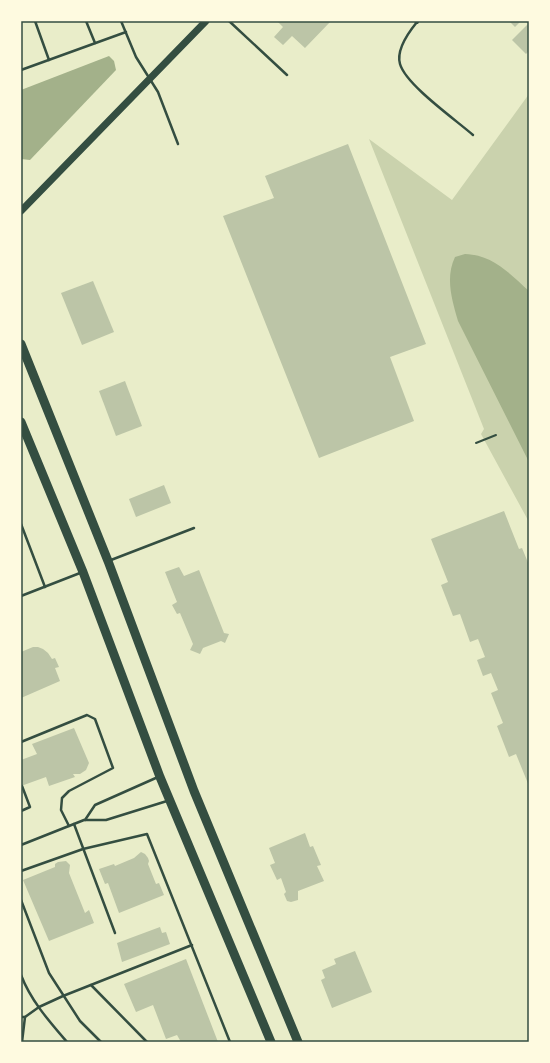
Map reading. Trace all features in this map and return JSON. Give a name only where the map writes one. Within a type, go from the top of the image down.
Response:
[{"type":"main road","points":[[21,344],[108,561],[194,790],[298,1042]]},
{"type":"main road","points":[[21,422],[83,572],[160,777],[271,1042]]},
{"type":"street","points":[[21,211],[206,21]]},
{"type":"lane","points":[[34,21],[49,60]]},
{"type":"lane","points":[[86,21],[95,43]]},
{"type":"lane","points":[[122,21],[136,57],[149,80],[158,92],[178,144]]},
{"type":"lane","points":[[229,21],[287,75]]},
{"type":"lane","points":[[417,21],[406,39],[400,53],[400,64],[402,69],[419,89],[473,135]]},
{"type":"lane","points":[[21,70],[126,32]]},
{"type":"lane","points":[[21,524],[45,587]]},
{"type":"lane","points":[[108,561],[194,528]]},
{"type":"lane","points":[[21,596],[83,572]]},
{"type":"lane","points":[[21,742],[87,715],[95,719],[113,768],[70,791],[62,798],[61,810],[69,826]]},
{"type":"lane","points":[[84,820],[95,806],[160,777]]},
{"type":"lane","points":[[21,811],[30,807],[22,786]]},
{"type":"lane","points":[[21,845],[84,820],[106,820],[170,800]]},
{"type":"lane","points":[[74,824],[115,933]]},
{"type":"lane","points":[[21,871],[83,849],[147,834],[230,1042]]},
{"type":"lane","points":[[21,900],[49,973],[80,1021],[101,1042]]},
{"type":"lane","points":[[21,1017],[26,1017],[39,1007],[91,984],[192,945]]},
{"type":"lane","points":[[21,975],[28,991],[67,1042]]},
{"type":"lane","points":[[91,984],[147,1042]]},
{"type":"lane","points":[[22,1042],[26,1017]]},
{"type":"path","points":[[476,444],[496,435]]},
{"type":"shaded area","points":[[109,56],[114,61],[116,70],[30,160],[21,159],[21,90]]},
{"type":"shaded area","points":[[529,94],[529,522],[481,434],[484,429],[369,139],[452,200]]},
{"type":"shaded area","points":[[465,254],[475,255],[492,261],[529,291],[529,462],[458,321],[450,289],[450,273],[455,257]]},
{"type":"building","points":[[277,21],[331,21],[305,48],[292,36],[283,45],[274,37],[283,27]]},
{"type":"building","points":[[509,21],[521,21],[515,27]]},
{"type":"building","points":[[529,23],[529,51],[526,54],[512,40]]},
{"type":"building","points":[[348,144],[426,344],[390,357],[414,421],[319,458],[223,216],[274,198],[265,176]]},
{"type":"building","points":[[93,281],[114,332],[82,345],[61,293]]},
{"type":"building","points":[[125,381],[142,426],[116,436],[99,391]]},
{"type":"building","points":[[164,485],[171,503],[136,517],[129,499]]},
{"type":"building","points":[[504,511],[519,549],[522,548],[529,565],[529,786],[516,754],[509,757],[497,726],[503,723],[491,693],[498,690],[491,673],[483,676],[477,660],[485,657],[478,639],[470,642],[460,614],[453,616],[441,585],[448,582],[431,539]]},
{"type":"building","points":[[179,567],[184,576],[199,570],[224,633],[229,634],[225,643],[221,641],[203,648],[200,654],[190,650],[193,644],[180,613],[177,614],[172,605],[177,602],[165,572]]},
{"type":"building","points":[[33,647],[43,649],[52,659],[55,658],[59,667],[55,668],[60,681],[21,698],[21,652]]},
{"type":"building","points":[[74,728],[89,763],[86,770],[80,774],[73,774],[75,777],[49,786],[46,777],[21,786],[21,760],[37,754],[32,744]]},
{"type":"building","points":[[305,833],[310,847],[313,846],[321,865],[317,866],[324,881],[298,891],[298,900],[291,902],[287,901],[284,894],[286,892],[281,878],[277,880],[270,865],[275,863],[269,848]]},
{"type":"building","points":[[141,852],[148,858],[148,864],[156,884],[159,883],[164,895],[119,913],[108,883],[105,884],[99,869],[114,864],[115,866],[134,858]]},
{"type":"building","points":[[66,861],[70,865],[69,873],[85,913],[89,910],[94,923],[49,941],[23,880],[55,867],[55,864],[58,862]]},
{"type":"building","points":[[160,927],[162,933],[166,932],[170,944],[122,962],[117,943]]},
{"type":"building","points":[[355,951],[372,992],[332,1008],[321,980],[325,978],[322,970],[336,964],[334,959]]},
{"type":"building","points":[[186,959],[218,1042],[181,1042],[177,1035],[166,1039],[153,1005],[136,1012],[124,984]]}]
